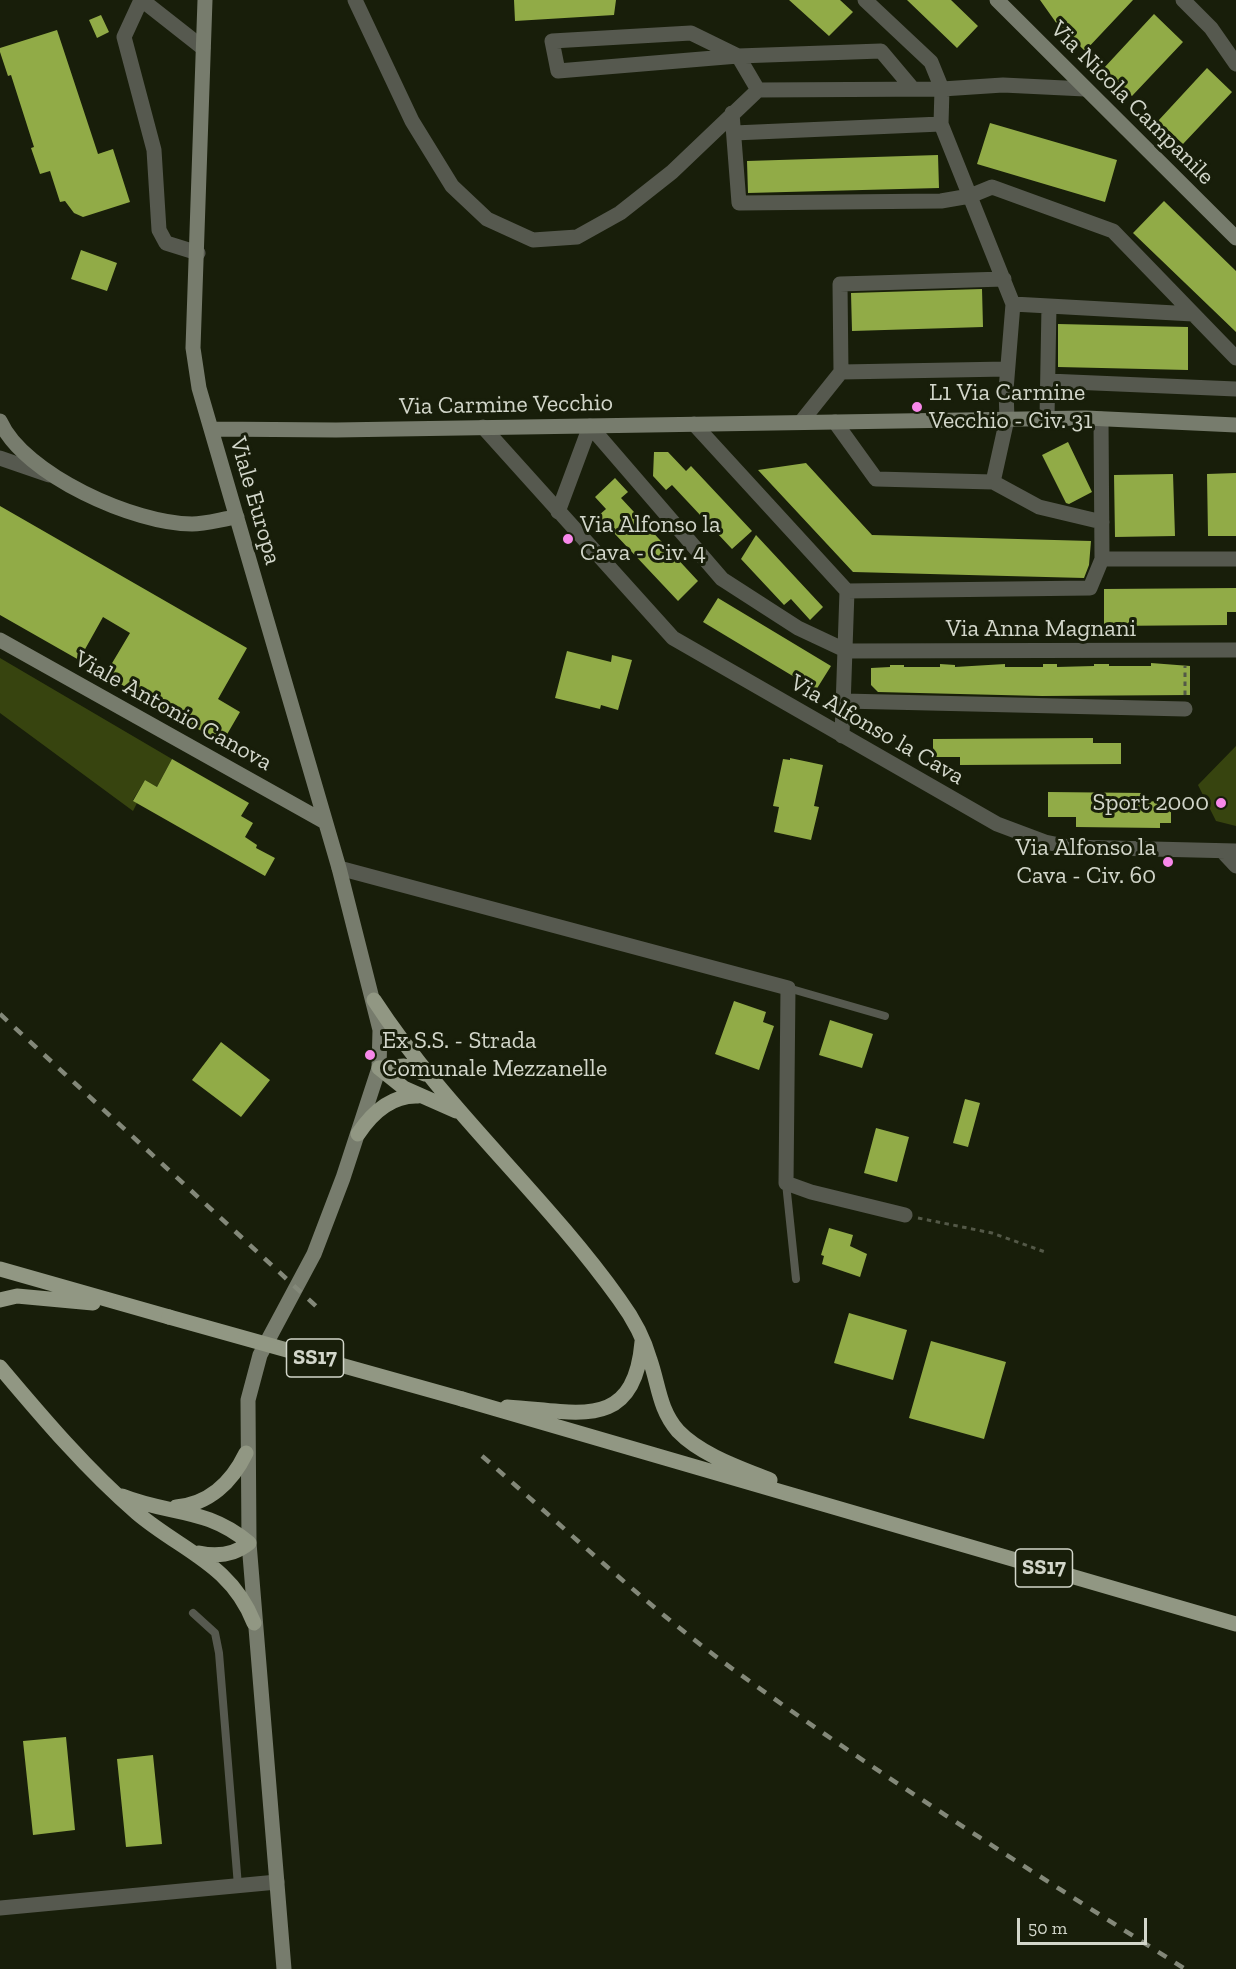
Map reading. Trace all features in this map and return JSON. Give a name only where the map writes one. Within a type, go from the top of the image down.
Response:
[{"type":"main road","points":[[374,1000],[402,1042],[461,1115],[523,1183],[617,1296],[635,1323],[650,1358],[660,1402],[672,1424],[687,1438],[725,1461],[851,1513]]},
{"type":"main road","points":[[379,1068],[404,1066],[430,1077]]},
{"type":"main road","points":[[379,1068],[397,1084],[461,1115]]},
{"type":"main road","points":[[358,1134],[385,1104],[406,1097],[425,1097]]},
{"type":"main road","name":"SS17","points":[[0,1269],[1236,1624]]},
{"type":"main road","points":[[0,1300],[28,1296],[135,1308]]},
{"type":"main road","points":[[480,1405],[575,1411],[607,1407],[623,1398],[632,1387],[639,1370],[642,1341]]},
{"type":"main road","points":[[0,1367],[73,1451],[117,1494],[160,1531],[194,1551],[229,1581],[254,1623]]},
{"type":"main road","points":[[166,1507],[183,1506],[207,1498],[233,1475],[246,1453]]},
{"type":"main road","points":[[117,1494],[217,1522],[249,1544],[223,1555],[194,1551]]},
{"type":"street","points":[[198,253],[166,243],[159,230],[154,150],[124,37],[142,0],[203,48]]},
{"type":"street","name":"Viale Europa","points":[[206,0],[193,348],[199,388],[339,868],[380,1030],[379,1068],[358,1134],[314,1254],[267,1341],[255,1370],[248,1400],[246,1453],[249,1544],[284,1969]]},
{"type":"street","points":[[355,0],[412,121],[452,186],[487,219],[533,240],[578,237],[620,213],[672,172],[758,90],[942,89],[1003,85],[1084,89]]},
{"type":"street","points":[[865,0],[931,62],[942,89],[940,124],[1005,279],[1013,304],[1007,369],[1007,419],[993,482]]},
{"type":"street","name":"Via Nicola Campanile","points":[[997,0],[1236,238]]},
{"type":"street","points":[[1183,0],[1211,28],[1236,64]]},
{"type":"street","points":[[758,90],[738,57],[691,33],[552,41],[558,71],[738,57],[881,51],[913,89]]},
{"type":"street","points":[[732,113],[739,203],[941,201],[970,195],[992,187],[1113,231],[1236,358]]},
{"type":"street","points":[[734,133],[940,124]]},
{"type":"street","points":[[801,422],[841,372],[840,284],[1005,279]]},
{"type":"street","points":[[1013,304],[1193,314]]},
{"type":"street","points":[[1047,418],[1049,306]]},
{"type":"street","points":[[841,372],[1007,369]]},
{"type":"street","points":[[1048,381],[1236,389]]},
{"type":"street","name":"Via Carmine Vecchio","points":[[211,429],[336,430],[1047,418],[1236,425]]},
{"type":"street","points":[[847,591],[1090,588],[1102,559],[1101,419]]},
{"type":"street","points":[[0,421],[4,431],[49,475]]},
{"type":"street","points":[[835,422],[876,479],[993,482],[1039,507],[1102,522]]},
{"type":"street","points":[[694,424],[847,591],[847,651],[842,736]]},
{"type":"street","points":[[558,512],[590,426],[722,579],[798,628],[847,651]]},
{"type":"street","name":"Via Alfonso la Cava","points":[[483,428],[673,638],[997,824],[1045,843],[1069,847],[1229,851]]},
{"type":"street","points":[[0,458],[49,475],[141,517],[192,524],[237,517]]},
{"type":"street","points":[[1102,559],[1236,559]]},
{"type":"street","name":"Viale Antonio Canova","points":[[0,640],[325,822]]},
{"type":"street","name":"Via Anna Magnani","points":[[847,651],[1236,650]]},
{"type":"street","name":"Via Alfonso la Cava","points":[[844,701],[1185,709]]},
{"type":"street","points":[[1229,851],[1236,866]]},
{"type":"street","points":[[339,868],[788,988],[786,1183],[811,1192],[905,1215]]},
{"type":"street","points":[[0,1908],[277,1882]]},
{"type":"lane","points":[[788,988],[885,1016]]},
{"type":"lane","points":[[786,1183],[796,1280]]},
{"type":"lane","points":[[193,1613],[215,1634],[219,1653],[238,1886]]},
{"type":"path","points":[[1185,651],[1185,709]]},
{"type":"path","points":[[905,1215],[992,1233],[1048,1252]]},
{"type":"green space","points":[[0,658],[172,759],[157,787],[145,780],[133,800],[137,803],[133,811],[0,713]]},
{"type":"green space","name":"Sport 2000","points":[[1236,746],[1236,826],[1216,821],[1198,785]]},
{"type":"building","points":[[514,0],[616,0],[614,15],[515,21]]},
{"type":"building","points":[[789,0],[840,0],[853,12],[829,36]]},
{"type":"building","points":[[907,0],[951,0],[978,26],[957,48]]},
{"type":"building","points":[[1040,0],[1133,0],[1085,51],[1057,24]]},
{"type":"building","points":[[1154,14],[1183,42],[1132,96],[1103,69]]},
{"type":"building","points":[[101,15],[109,32],[97,38],[89,20]]},
{"type":"building","points":[[57,30],[98,154],[113,149],[130,202],[83,217],[74,213],[65,201],[60,202],[50,171],[40,174],[31,148],[34,147],[11,75],[8,76],[0,52],[0,48]]},
{"type":"building","points":[[1207,68],[1232,92],[1183,144],[1158,121]]},
{"type":"building","points":[[990,123],[1117,160],[1105,202],[977,164]]},
{"type":"building","points":[[938,155],[939,188],[748,193],[747,161]]},
{"type":"building","points":[[1164,201],[1236,271],[1236,332],[1133,233]]},
{"type":"building","points":[[81,250],[117,263],[107,291],[71,279]]},
{"type":"building","points":[[982,289],[983,327],[852,331],[851,293]]},
{"type":"building","points":[[1058,324],[1188,327],[1188,370],[1058,367]]},
{"type":"building","points":[[1068,442],[1092,492],[1069,504],[1066,503],[1042,455]]},
{"type":"building","points":[[654,452],[668,452],[686,471],[691,466],[752,531],[732,549],[672,485],[666,490],[653,476]]},
{"type":"building","points":[[806,463],[872,535],[1091,541],[1089,565],[1084,578],[853,572],[758,470]]},
{"type":"building","points":[[1236,473],[1236,536],[1208,536],[1207,474]]},
{"type":"building","points":[[1173,474],[1175,536],[1115,537],[1114,475]]},
{"type":"building","points":[[615,478],[628,492],[621,498],[698,581],[678,601],[598,516],[606,509],[595,497]]},
{"type":"building","points":[[0,506],[247,648],[218,699],[240,712],[222,743],[105,675],[130,633],[103,617],[79,660],[0,615]]},
{"type":"building","points":[[756,535],[823,607],[810,620],[791,599],[784,605],[741,559]]},
{"type":"building","points":[[1236,588],[1236,612],[1227,612],[1227,625],[1104,626],[1104,589]]},
{"type":"building","points":[[718,598],[831,666],[816,690],[703,622]]},
{"type":"building","points":[[567,651],[611,662],[612,655],[632,660],[618,710],[601,705],[600,709],[555,698]]},
{"type":"building","points":[[1151,663],[1190,666],[1190,695],[1042,696],[878,692],[871,685],[871,668],[890,667],[890,665],[940,667],[940,664],[955,665],[955,667],[1005,664],[1005,667],[1043,667],[1043,664],[1057,664],[1057,667],[1094,666],[1094,664],[1151,666]]},
{"type":"building","points":[[1093,738],[1093,743],[1121,743],[1121,764],[960,765],[960,757],[933,757],[933,739]]},
{"type":"building","points":[[790,758],[823,765],[814,806],[819,807],[811,840],[774,832],[779,807],[773,806],[783,759],[790,760]]},
{"type":"building","points":[[172,759],[249,803],[241,816],[253,823],[245,837],[257,845],[256,848],[275,858],[265,876],[133,801],[145,780],[157,787]]},
{"type":"building","points":[[1048,792],[1144,793],[1144,801],[1171,802],[1171,823],[1160,823],[1160,828],[1076,827],[1076,817],[1048,817]]},
{"type":"building","points":[[734,1001],[766,1012],[763,1022],[774,1026],[759,1070],[715,1054]]},
{"type":"building","points":[[830,1020],[873,1034],[862,1068],[819,1055]]},
{"type":"building","points":[[221,1042],[270,1080],[241,1117],[192,1080]]},
{"type":"building","points":[[965,1099],[980,1103],[968,1147],[953,1143]]},
{"type":"building","points":[[876,1128],[909,1137],[897,1182],[864,1173]]},
{"type":"building","points":[[829,1228],[853,1235],[850,1246],[867,1254],[860,1277],[822,1264],[824,1256],[821,1255]]},
{"type":"building","points":[[849,1313],[907,1330],[893,1380],[834,1363]]},
{"type":"building","points":[[931,1341],[1006,1362],[984,1439],[909,1418]]},
{"type":"building","points":[[66,1737],[75,1830],[33,1835],[23,1741]]},
{"type":"building","points":[[153,1755],[162,1844],[126,1847],[117,1759]]},
{"type":"railway","points":[[0,1014],[318,1308]]},
{"type":"railway","points":[[482,1456],[637,1593],[734,1670],[901,1786],[1185,1969]]},
{"type":"place","name":"L1 Via Carmine Vecchio - Civ. 31","points":[[917,407]]},
{"type":"place","name":"Via Alfonso la Cava - Civ. 4","points":[[568,539]]},
{"type":"place","name":"Sport 2000","points":[[1221,803]]},
{"type":"place","name":"Via Alfonso la Cava - Civ. 60","points":[[1168,862]]},
{"type":"place","name":"Ex S.S. - Strada Comunale Mezzanelle","points":[[370,1055]]}]
